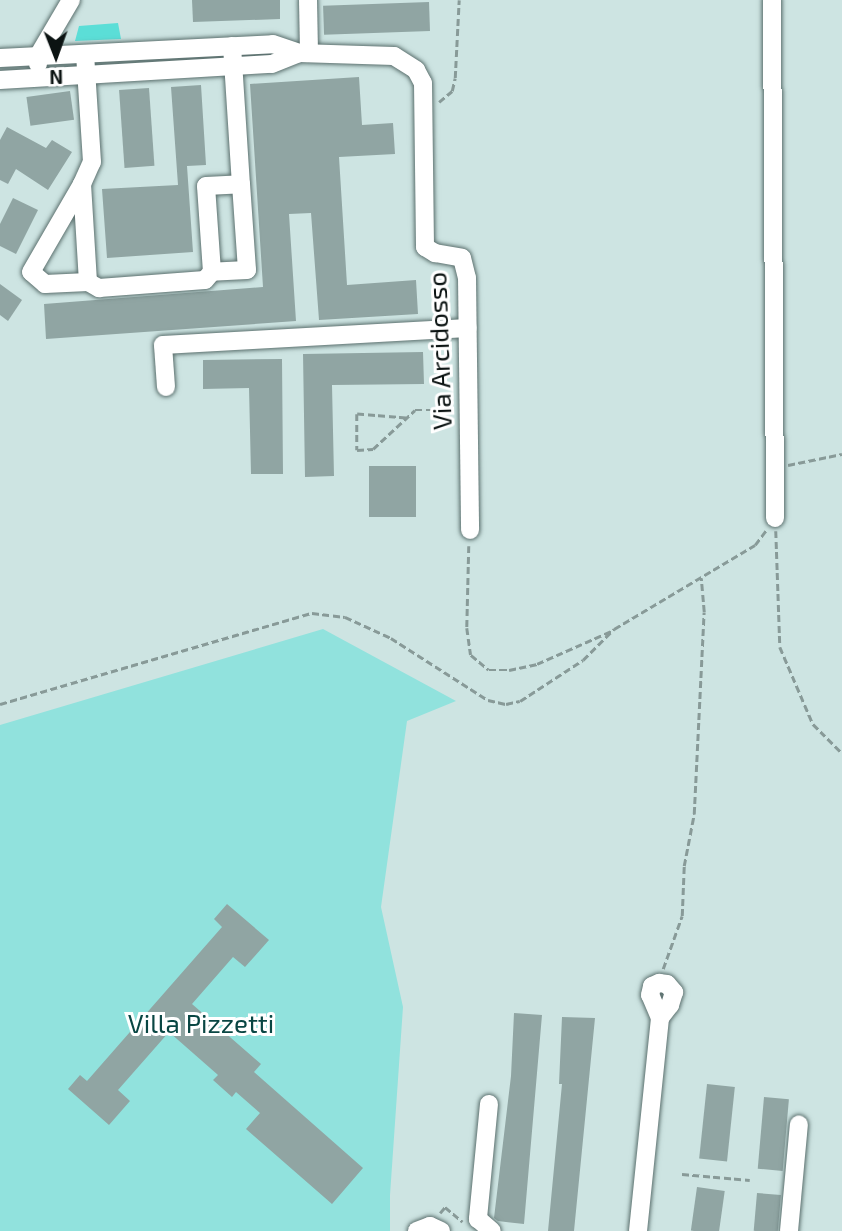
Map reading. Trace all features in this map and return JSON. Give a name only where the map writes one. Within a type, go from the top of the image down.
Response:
[{"type":"street","points":[[39,78],[38,56],[71,0]]},
{"type":"street","points":[[304,53],[308,0]]},
{"type":"street","points":[[772,0],[775,518]]},
{"type":"street","name":"Via Arcidosso","points":[[0,58],[272,44],[304,53],[394,56],[416,70],[423,83],[424,102],[425,247],[435,253],[462,258],[467,278],[470,530]]},
{"type":"street","points":[[212,272],[247,270],[232,46]]},
{"type":"street","name":"Via Arcidosso","points":[[2,84],[39,78],[272,64],[304,53]]},
{"type":"street","points":[[85,54],[92,162],[31,272],[45,284],[88,282],[99,288],[205,280],[212,272],[206,186],[241,184]]},
{"type":"street","points":[[82,184],[88,282]]},
{"type":"street","points":[[166,387],[163,345],[468,328]]},
{"type":"street","points":[[638,1231],[660,1018],[670,1005],[674,992],[667,984],[659,983]]},
{"type":"street","points":[[489,1104],[478,1219],[492,1231]]},
{"type":"street","points":[[789,1231],[799,1124]]},
{"type":"street","points":[[417,1231],[430,1226],[441,1231]]},
{"type":"path","points":[[424,102],[440,102],[452,91],[459,0]]},
{"type":"path","points":[[406,418],[357,414],[357,450],[373,449],[415,410],[433,410]]},
{"type":"path","points":[[775,468],[842,454]]},
{"type":"path","points":[[470,530],[467,628],[471,656],[489,670],[509,670],[537,664],[614,629],[755,545],[775,518]]},
{"type":"path","points":[[775,518],[780,647],[813,724],[842,753]]},
{"type":"path","points":[[659,983],[682,916],[684,866],[694,814],[704,611],[701,578]]},
{"type":"path","points":[[0,704],[312,613],[345,617],[391,638],[488,700],[506,704],[520,701],[583,660],[614,629]]},
{"type":"path","points":[[682,1174],[750,1180]]},
{"type":"green space","name":"Villa Pizzetti","points":[[323,629],[456,701],[407,721],[381,907],[403,1007],[390,1231],[0,1231],[0,725]]},
{"type":"shaded area","points":[[118,23],[121,39],[75,41],[79,26]]},
{"type":"building","points":[[192,0],[280,0],[280,19],[193,22]]},
{"type":"building","points":[[429,2],[430,31],[324,35],[323,6]]},
{"type":"building","points":[[359,77],[362,125],[393,123],[395,154],[339,157],[347,285],[416,280],[418,314],[319,320],[311,213],[289,214],[296,321],[46,339],[44,304],[263,287],[250,84]]},
{"type":"building","points":[[201,85],[206,165],[187,166],[193,252],[107,258],[102,189],[178,185],[171,87]]},
{"type":"building","points":[[149,88],[154,166],[125,168],[119,90]]},
{"type":"building","points":[[70,91],[74,120],[30,126],[26,97]]},
{"type":"building","points":[[7,127],[46,148],[52,140],[72,152],[48,190],[16,169],[8,184],[0,180],[0,140]]},
{"type":"building","points":[[13,198],[38,210],[16,254],[0,246],[0,224]]},
{"type":"building","points":[[0,284],[22,300],[8,321],[0,315]]},
{"type":"building","points":[[423,352],[424,384],[332,385],[334,476],[305,477],[303,354]]},
{"type":"building","points":[[282,359],[283,474],[251,474],[249,388],[203,389],[203,360]]},
{"type":"building","points":[[369,466],[416,466],[416,517],[369,517]]},
{"type":"building","points":[[227,904],[269,940],[245,967],[233,957],[192,1004],[261,1064],[254,1072],[363,1168],[332,1204],[246,1129],[260,1113],[236,1092],[232,1097],[213,1080],[218,1075],[169,1032],[118,1090],[130,1101],[109,1125],[68,1089],[80,1075],[87,1081],[222,927],[214,919]]},
{"type":"building","points":[[514,1013],[542,1015],[524,1224],[498,1221],[494,1218],[511,1076]]},
{"type":"building","points":[[562,1017],[595,1018],[574,1231],[548,1231],[562,1084],[559,1084]]},
{"type":"building","points":[[707,1084],[735,1087],[727,1162],[699,1159]]},
{"type":"building","points":[[764,1097],[789,1099],[783,1171],[758,1169]]},
{"type":"building","points":[[697,1187],[725,1191],[719,1231],[691,1231]]},
{"type":"building","points":[[757,1193],[781,1195],[778,1231],[754,1231]]}]
